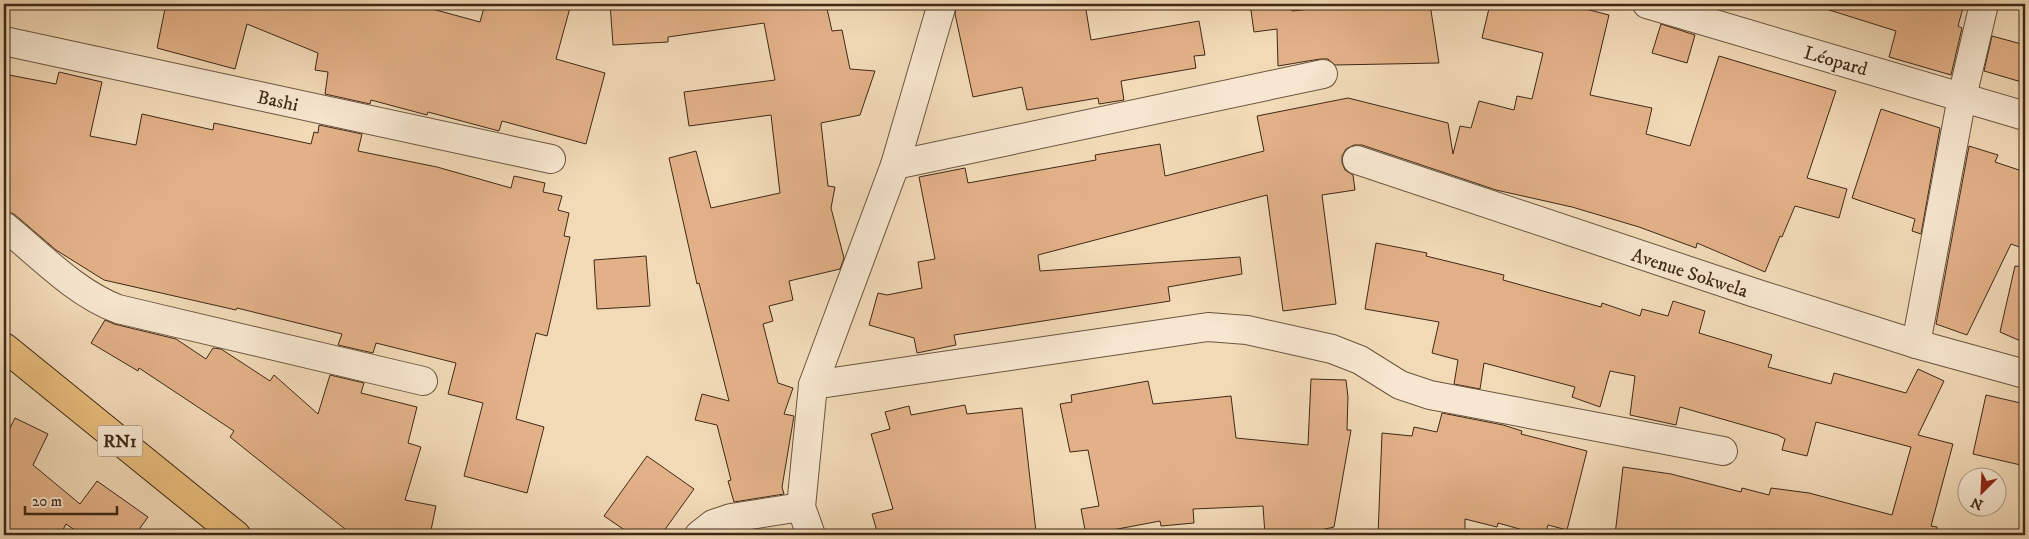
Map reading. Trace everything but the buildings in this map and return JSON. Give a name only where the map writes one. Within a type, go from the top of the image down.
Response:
[{"type":"highway","name":"RN1","points":[[4,347],[236,535]]},
{"type":"street","points":[[811,535],[801,507],[813,385],[895,165],[942,4]]},
{"type":"street","name":"Léopard","points":[[1647,4],[2025,116]]},
{"type":"street","points":[[1916,344],[1962,97],[1984,4]]},
{"type":"street","name":"Bashi","points":[[4,41],[551,159]]},
{"type":"street","points":[[895,165],[1323,74]]},
{"type":"street","name":"Avenue Sokwela","points":[[1357,160],[1752,292],[1916,344],[2025,374]]},
{"type":"street","points":[[4,226],[81,290],[100,302],[118,308],[423,381]]},
{"type":"street","points":[[813,385],[1208,327],[1247,330],[1332,349],[1360,360],[1400,384],[1430,395],[1723,451]]},
{"type":"street","points":[[699,535],[713,524],[731,518],[801,507]]}]
